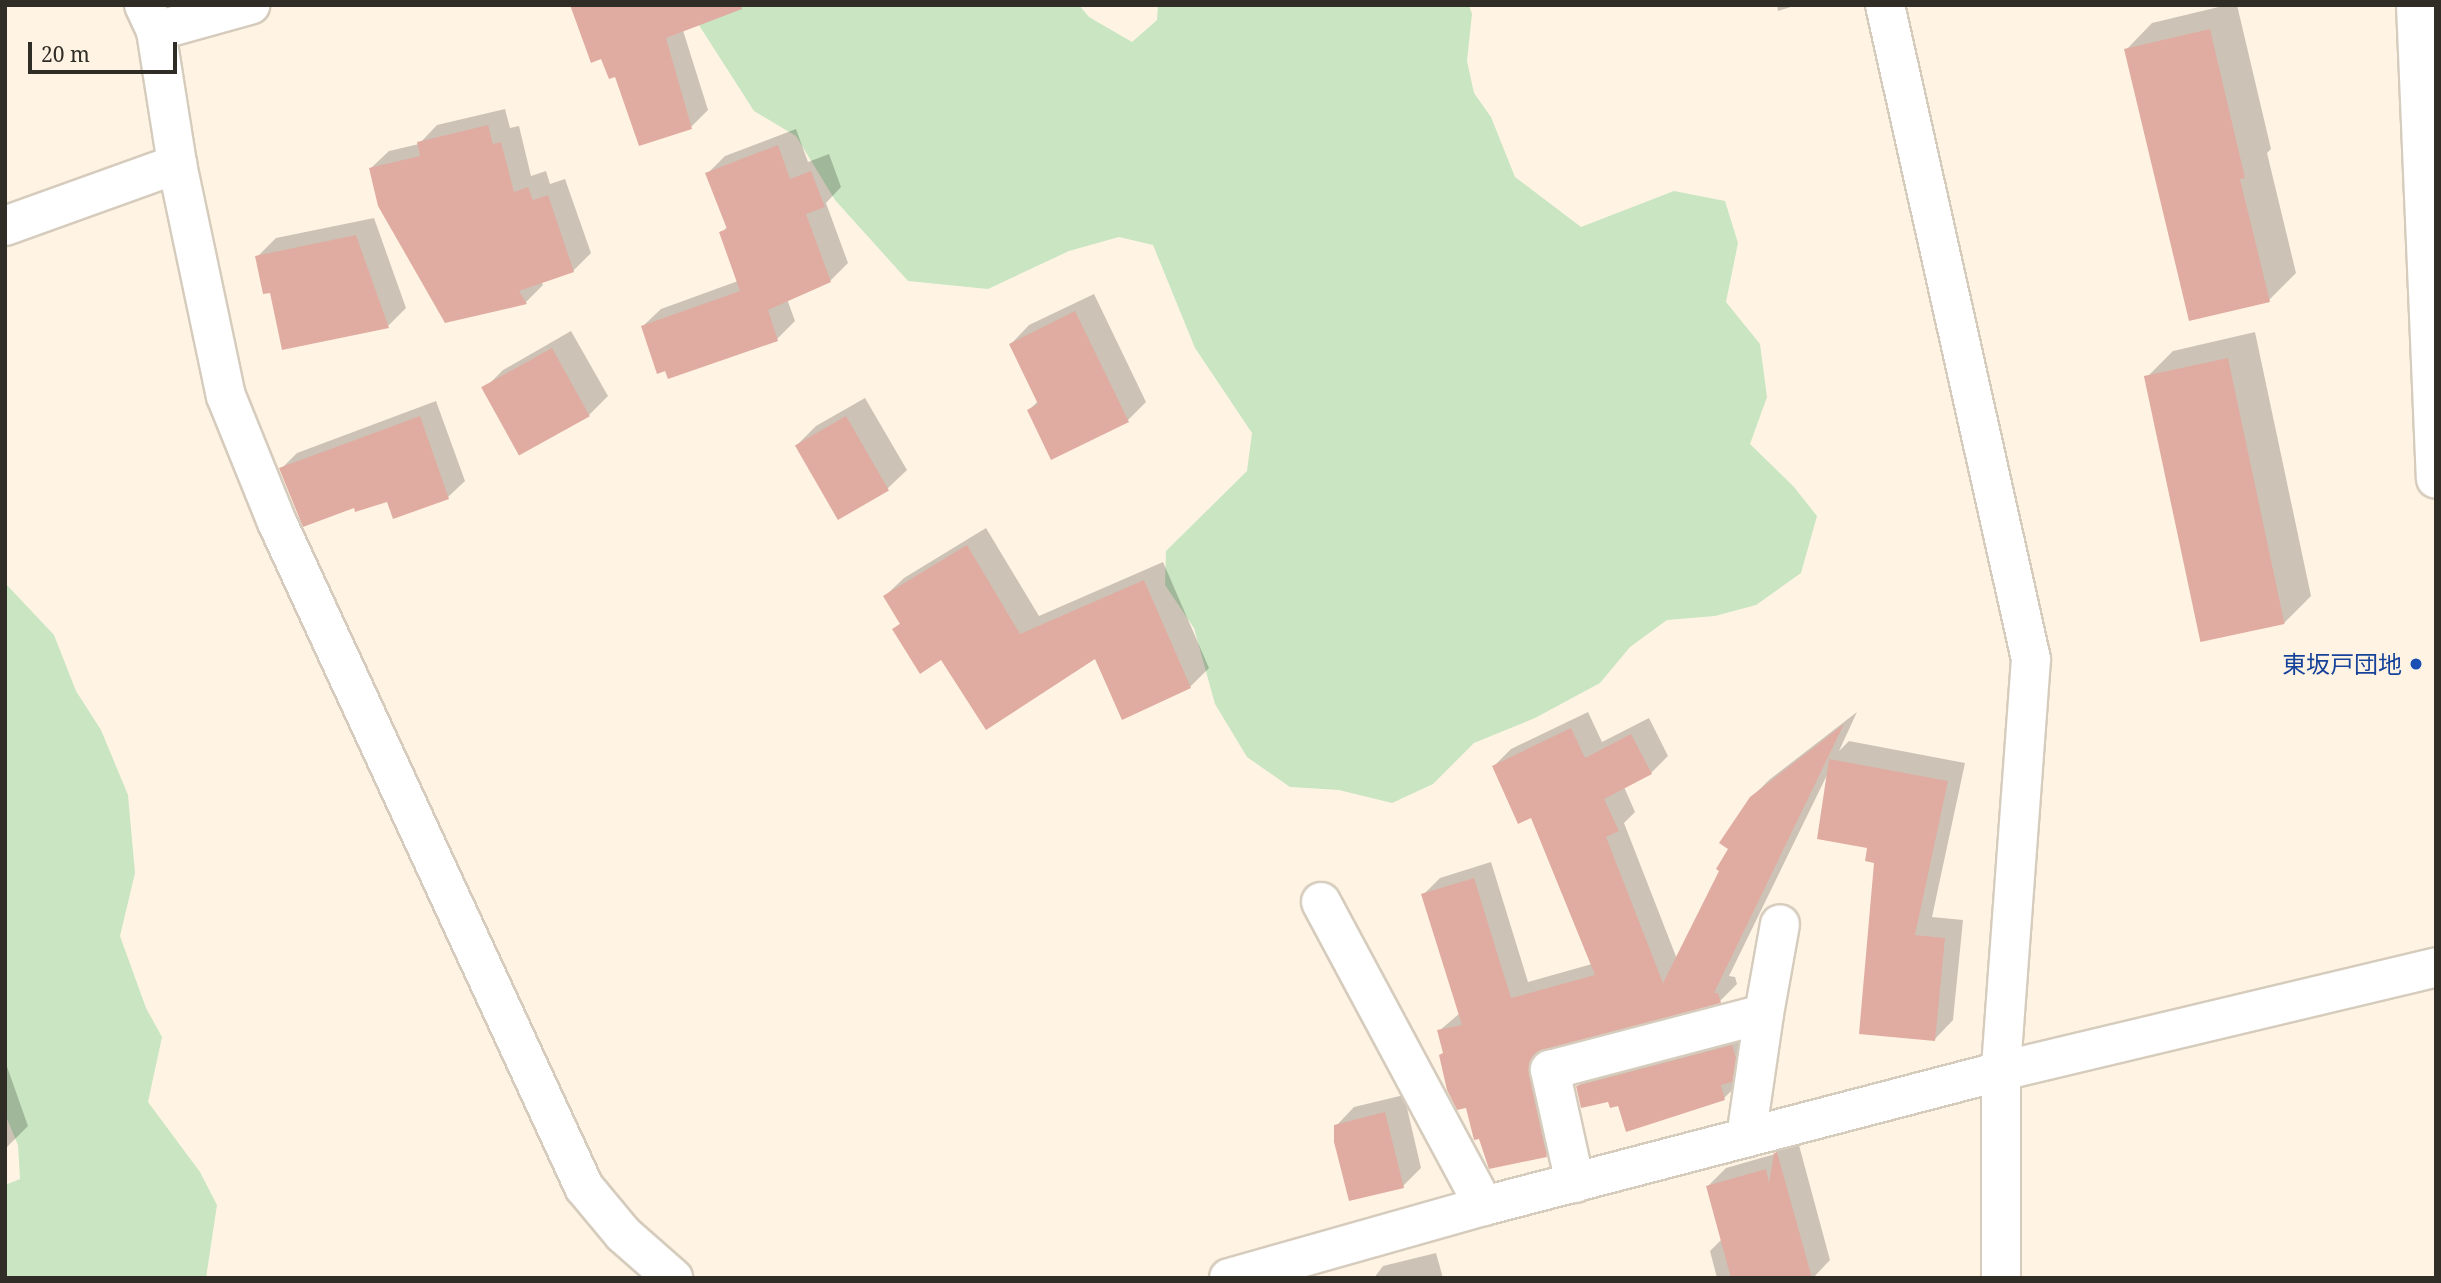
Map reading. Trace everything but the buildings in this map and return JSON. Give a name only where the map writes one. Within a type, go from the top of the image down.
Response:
[{"type":"street","points":[[250,5],[150,18],[177,164],[226,396],[276,520],[584,1186],[623,1234],[673,1278]]},
{"type":"street","points":[[1885,5],[2031,659],[2001,1071],[2001,1278]]},
{"type":"street","points":[[2416,5],[2436,479]]},
{"type":"street","points":[[5,226],[177,164]]},
{"type":"street","points":[[1321,902],[1484,1206]]},
{"type":"street","points":[[1746,1138],[1780,923]]},
{"type":"street","points":[[1229,1278],[1484,1206],[2001,1071],[2436,967]]},
{"type":"street","points":[[1575,1183],[1550,1070],[1764,1014]]},
{"type":"green space","points":[[686,5],[1079,5],[1089,17],[1132,42],[1157,20],[1158,5],[1469,5],[1472,14],[1467,61],[1474,93],[1491,117],[1515,177],[1581,227],[1674,191],[1725,201],[1738,243],[1726,302],[1760,344],[1767,397],[1750,444],[1794,487],[1817,516],[1801,573],[1756,605],[1715,616],[1667,620],[1630,647],[1600,683],[1535,718],[1474,743],[1433,784],[1392,803],[1339,790],[1290,787],[1247,757],[1215,704],[1194,628],[1165,585],[1166,551],[1247,471],[1252,433],[1195,348],[1153,245],[1119,237],[1069,251],[988,289],[908,281],[835,200],[796,136],[754,111]]},
{"type":"green space","points":[[5,583],[54,635],[76,691],[101,730],[128,795],[135,873],[120,936],[146,1008],[162,1037],[148,1102],[200,1172],[217,1205],[206,1278],[5,1278],[5,1185],[20,1179],[18,1145],[5,1114]]},
{"type":"place","name":"東坂戸団地","points":[[2416,664]]}]
